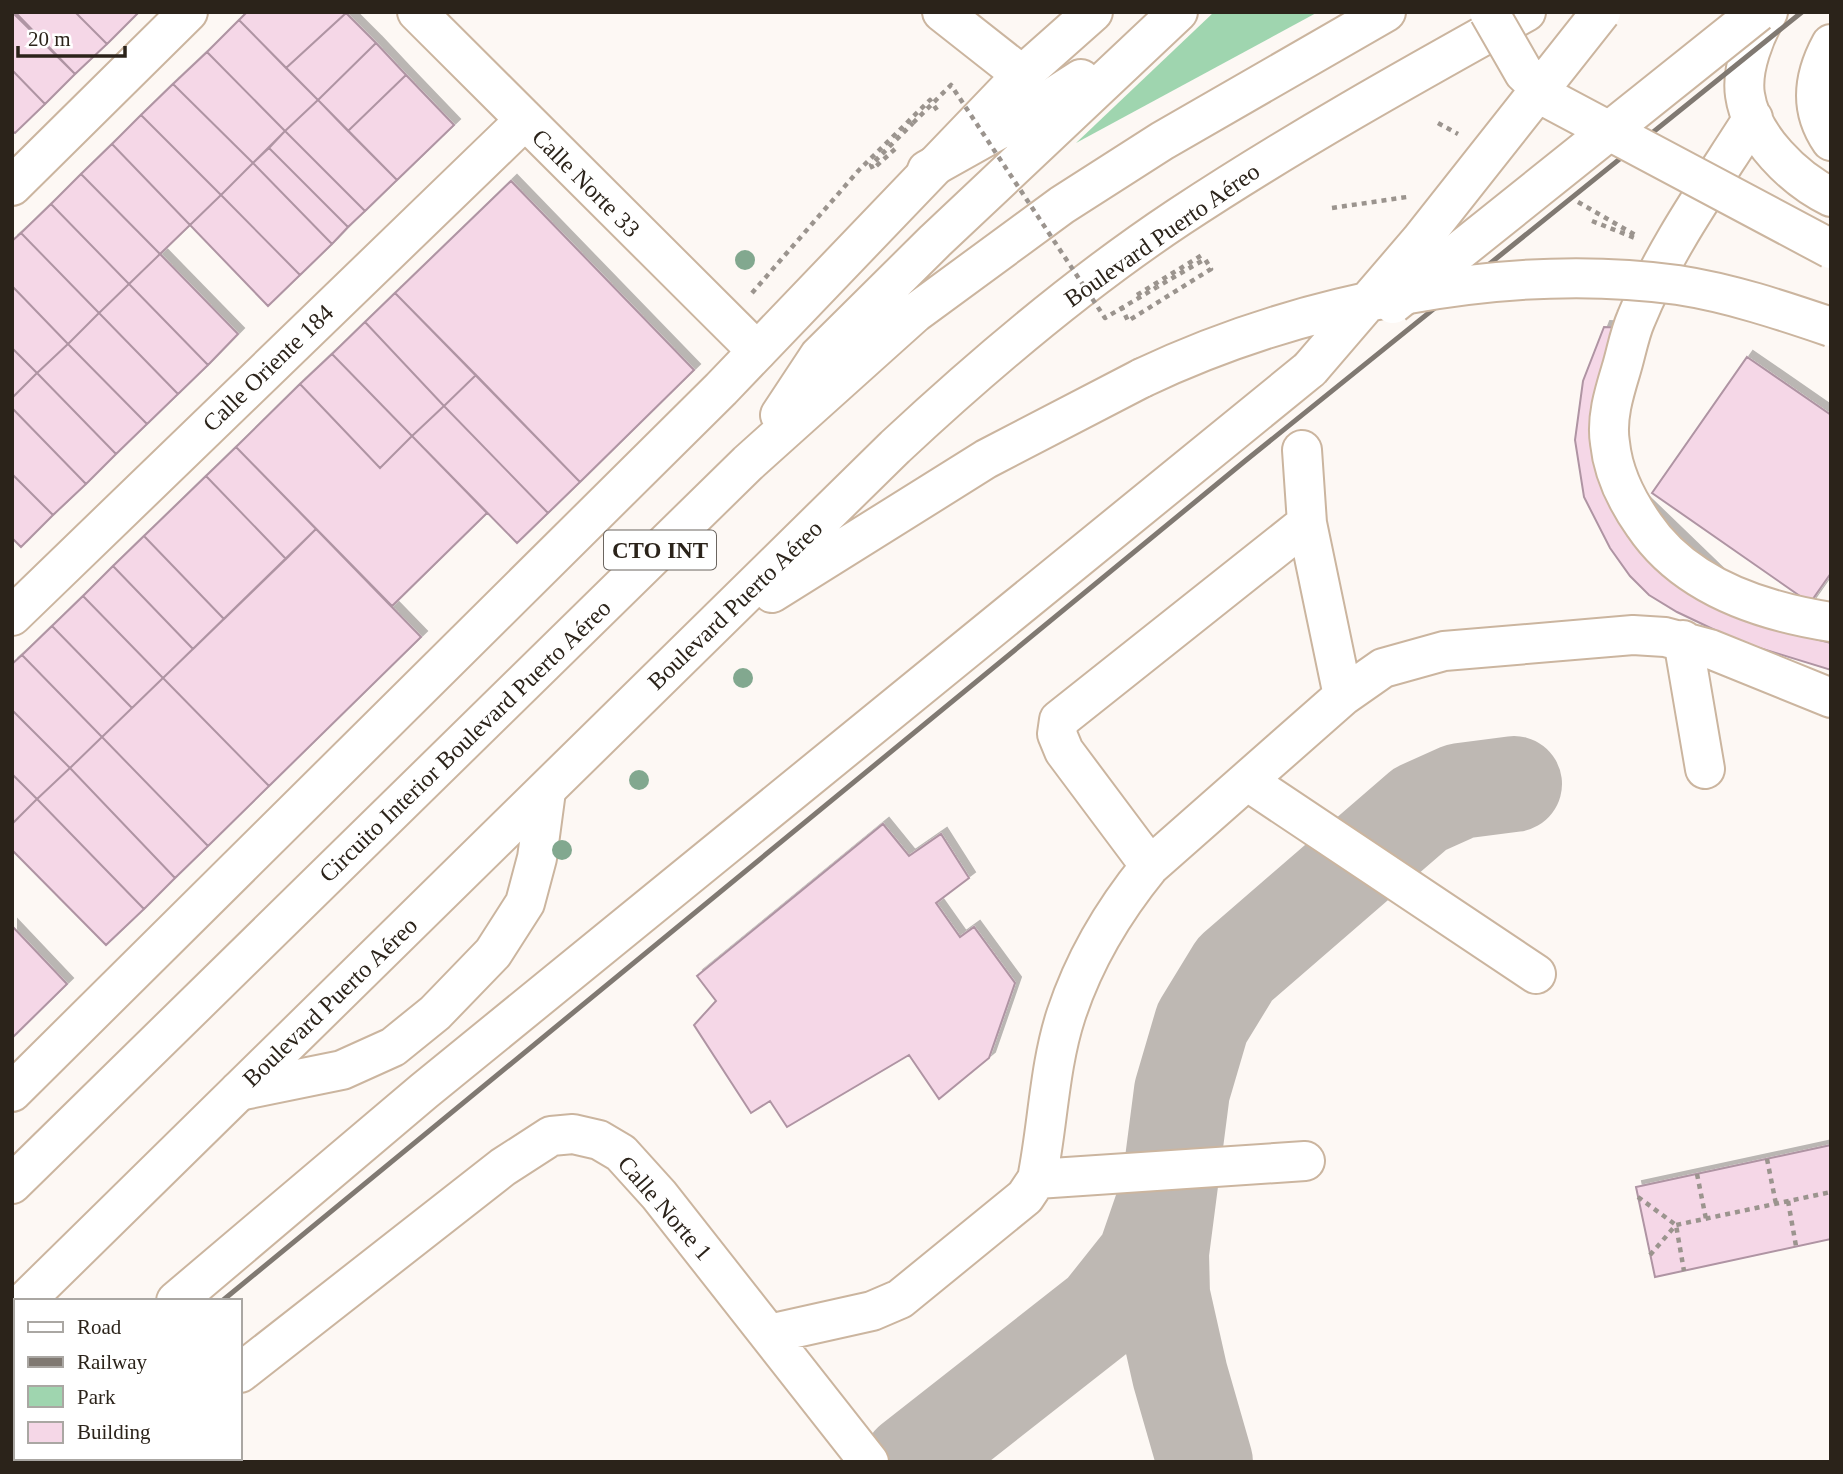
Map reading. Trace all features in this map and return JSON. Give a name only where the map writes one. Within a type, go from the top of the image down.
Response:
[{"type":"main road","points":[[12,186],[188,12]]},
{"type":"main road","name":"Calle Norte 33","points":[[417,12],[757,351]]},
{"type":"main road","points":[[942,12],[1022,75]]},
{"type":"main road","name":"Circuito Interior Boulevard Puerto Aéreo","points":[[12,1184],[748,463],[915,313],[996,251],[1162,141],[1386,12]]},
{"type":"main road","points":[[1489,12],[1524,73],[1553,101],[1831,249]]},
{"type":"main road","name":"Boulevard Puerto Aéreo","points":[[27,1299],[895,447],[962,385],[1045,317],[1178,218],[1296,144],[1526,12]]},
{"type":"main road","points":[[1310,369],[1420,241],[1601,12]]},
{"type":"main road","points":[[178,1299],[435,1082],[1310,369],[1758,12]]},
{"type":"main road","points":[[1768,12],[1761,23],[1745,76],[1745,97],[1753,118],[1788,167],[1831,197]]},
{"type":"main road","name":"CTO INT","points":[[12,1092],[757,351],[927,170],[1082,16]]},
{"type":"main road","points":[[748,463],[819,356],[935,241],[1171,18]]},
{"type":"main road","points":[[927,170],[1025,115],[1171,18]]},
{"type":"main road","points":[[1830,137],[1815,109],[1818,67],[1831,44]]},
{"type":"main road","points":[[1753,118],[1669,252],[1635,320],[1613,397],[1609,441],[1617,477],[1634,512],[1658,547],[1690,573],[1728,594],[1778,611],[1831,622]]},
{"type":"main road","name":"Calle Oriente 184","points":[[12,615],[524,121]]},
{"type":"main road","points":[[692,647],[796,577],[986,459],[1142,378],[1201,351],[1294,320],[1434,289],[1560,280],[1677,285],[1732,297],[1831,327]]},
{"type":"main road","points":[[1303,450],[1307,523],[1343,696]]},
{"type":"main road","points":[[1150,866],[1063,751],[1057,734],[1059,720],[1307,523]]},
{"type":"main road","points":[[769,1334],[872,1311],[900,1299],[1010,1212],[1025,1197],[1037,1179],[1066,1016],[1102,933],[1126,895],[1150,866],[1247,780],[1343,696],[1383,668],[1444,651],[1633,635],[1683,640],[1831,698]]},
{"type":"main road","points":[[1683,640],[1705,769]]},
{"type":"main road","points":[[1247,780],[1536,974]]},
{"type":"main road","points":[[239,1091],[342,1070],[393,1047],[435,1013],[493,953],[525,904],[537,858],[545,791]]},
{"type":"main road","name":"Calle Norte 1","points":[[242,1371],[503,1167],[551,1136],[573,1134],[599,1140],[621,1153],[659,1195],[870,1462]]},
{"type":"main road","points":[[1037,1179],[1305,1161]]},
{"type":"path","points":[[727,322],[859,170],[930,100],[937,110],[873,169],[871,164],[913,123],[951,85],[1105,318],[1157,287],[1205,259],[1211,269],[1128,321],[1120,306],[1202,255]]},
{"type":"path","points":[[1332,208],[1418,195]]},
{"type":"path","points":[[1592,221],[1649,243]]},
{"type":"path","points":[[1766,1159],[1776,1204]]},
{"type":"path","points":[[1697,1174],[1706,1219]]},
{"type":"path","points":[[1650,1255],[1676,1225],[1831,1192]]},
{"type":"path","points":[[1638,1197],[1676,1225],[1684,1271]]},
{"type":"path","points":[[1788,1201],[1796,1246]]},
{"type":"green space","points":[[1214,12],[1318,12],[1076,143]]},
{"type":"building","points":[[12,12],[75,74],[45,104],[12,70]]},
{"type":"building","points":[[15,12],[75,12],[107,44],[75,74]]},
{"type":"building","points":[[75,12],[139,12],[107,44]]},
{"type":"building","points":[[247,12],[346,13],[286,68],[239,20]]},
{"type":"building","points":[[346,13],[376,43],[318,100],[286,68]]},
{"type":"building","points":[[239,20],[318,100],[285,131],[207,52]]},
{"type":"building","points":[[376,43],[406,75],[348,131],[318,100]]},
{"type":"building","points":[[207,52],[285,131],[253,163],[173,84]]},
{"type":"building","points":[[12,70],[45,104],[15,133],[12,131]]},
{"type":"building","points":[[406,75],[454,125],[397,180],[348,131]]},
{"type":"building","points":[[173,84],[253,163],[221,195],[141,115]]},
{"type":"building","points":[[318,100],[397,180],[365,211],[285,131]]},
{"type":"building","points":[[141,115],[221,195],[190,225],[112,144]]},
{"type":"building","points":[[285,131],[365,211],[348,227],[269,148]]},
{"type":"building","points":[[112,144],[190,225],[160,254],[81,174]]},
{"type":"building","points":[[269,148],[348,227],[332,244],[253,163]]},
{"type":"building","points":[[253,163],[332,244],[300,275],[221,195]]},
{"type":"building","points":[[81,174],[160,254],[129,284],[51,204]]},
{"type":"building","points":[[511,181],[694,370],[580,482],[395,293]]},
{"type":"building","points":[[221,195],[300,275],[268,306],[190,225]]},
{"type":"building","points":[[51,204],[129,284],[99,313],[21,233]]},
{"type":"building","points":[[21,233],[99,313],[68,344],[12,286],[12,241]]},
{"type":"building","points":[[160,254],[238,334],[208,365],[129,284]]},
{"type":"building","points":[[129,284],[208,365],[178,394],[99,313]]},
{"type":"building","points":[[12,286],[68,344],[37,373],[12,348]]},
{"type":"building","points":[[395,293],[476,375],[444,406],[365,322]]},
{"type":"building","points":[[99,313],[178,394],[147,424],[68,344]]},
{"type":"building","points":[[365,322],[444,406],[412,436],[332,354]]},
{"type":"building","points":[[1604,327],[1626,328],[1602,463],[1773,628],[1831,643],[1831,670],[1740,642],[1677,612],[1649,595],[1630,576],[1610,548],[1584,497],[1575,440],[1583,381]]},
{"type":"building","points":[[68,344],[147,424],[116,454],[37,373]]},
{"type":"building","points":[[12,348],[37,373],[12,398]]},
{"type":"building","points":[[332,354],[412,436],[380,468],[300,384]]},
{"type":"building","points":[[1747,357],[1831,415],[1831,573],[1810,603],[1652,493]]},
{"type":"building","points":[[37,373],[116,454],[86,484],[12,408],[12,398]]},
{"type":"building","points":[[476,375],[580,482],[548,513],[444,406]]},
{"type":"building","points":[[300,384],[380,468],[412,436],[487,513],[392,606],[236,447]]},
{"type":"building","points":[[444,406],[548,513],[517,543],[412,436]]},
{"type":"building","points":[[12,408],[86,484],[53,515],[12,474]]},
{"type":"building","points":[[236,447],[316,529],[286,559],[206,476]]},
{"type":"building","points":[[12,474],[53,515],[21,547],[12,538]]},
{"type":"building","points":[[206,476],[286,559],[224,619],[144,536]]},
{"type":"building","points":[[316,529],[421,637],[269,786],[163,678]]},
{"type":"building","points":[[144,536],[224,619],[193,649],[113,566]]},
{"type":"building","points":[[113,566],[193,649],[163,678],[83,596]]},
{"type":"building","points":[[83,596],[163,678],[132,708],[52,626]]},
{"type":"building","points":[[52,626],[132,708],[102,737],[22,655]]},
{"type":"building","points":[[22,655],[102,737],[70,768],[12,710],[12,664]]},
{"type":"building","points":[[163,678],[269,786],[208,846],[102,737]]},
{"type":"building","points":[[12,710],[70,768],[37,799],[12,774]]},
{"type":"building","points":[[102,737],[208,846],[175,878],[70,768]]},
{"type":"building","points":[[70,768],[175,878],[144,909],[37,799]]},
{"type":"building","points":[[12,774],[37,799],[12,824]]},
{"type":"building","points":[[37,799],[144,909],[106,945],[12,850],[12,824]]},
{"type":"building","points":[[883,824],[909,856],[941,834],[969,878],[936,903],[960,937],[974,927],[1015,983],[989,1058],[939,1099],[909,1055],[787,1127],[770,1101],[751,1113],[694,1025],[716,1001],[697,976]]},
{"type":"building","points":[[12,926],[67,984],[12,1038]]},
{"type":"building","points":[[1831,1145],[1831,1239],[1655,1277],[1636,1187]]},
{"type":"taxiway","points":[[1205,1462],[1180,1375],[1162,1295],[1161,1253],[1182,1091],[1202,1023],[1235,969],[1420,809],[1460,791],[1514,784]]},
{"type":"taxiway","points":[[911,1462],[1102,1312],[1145,1258],[1164,1203]]},
{"type":"railway","points":[[224,1299],[1245,461],[1802,12]]}]
